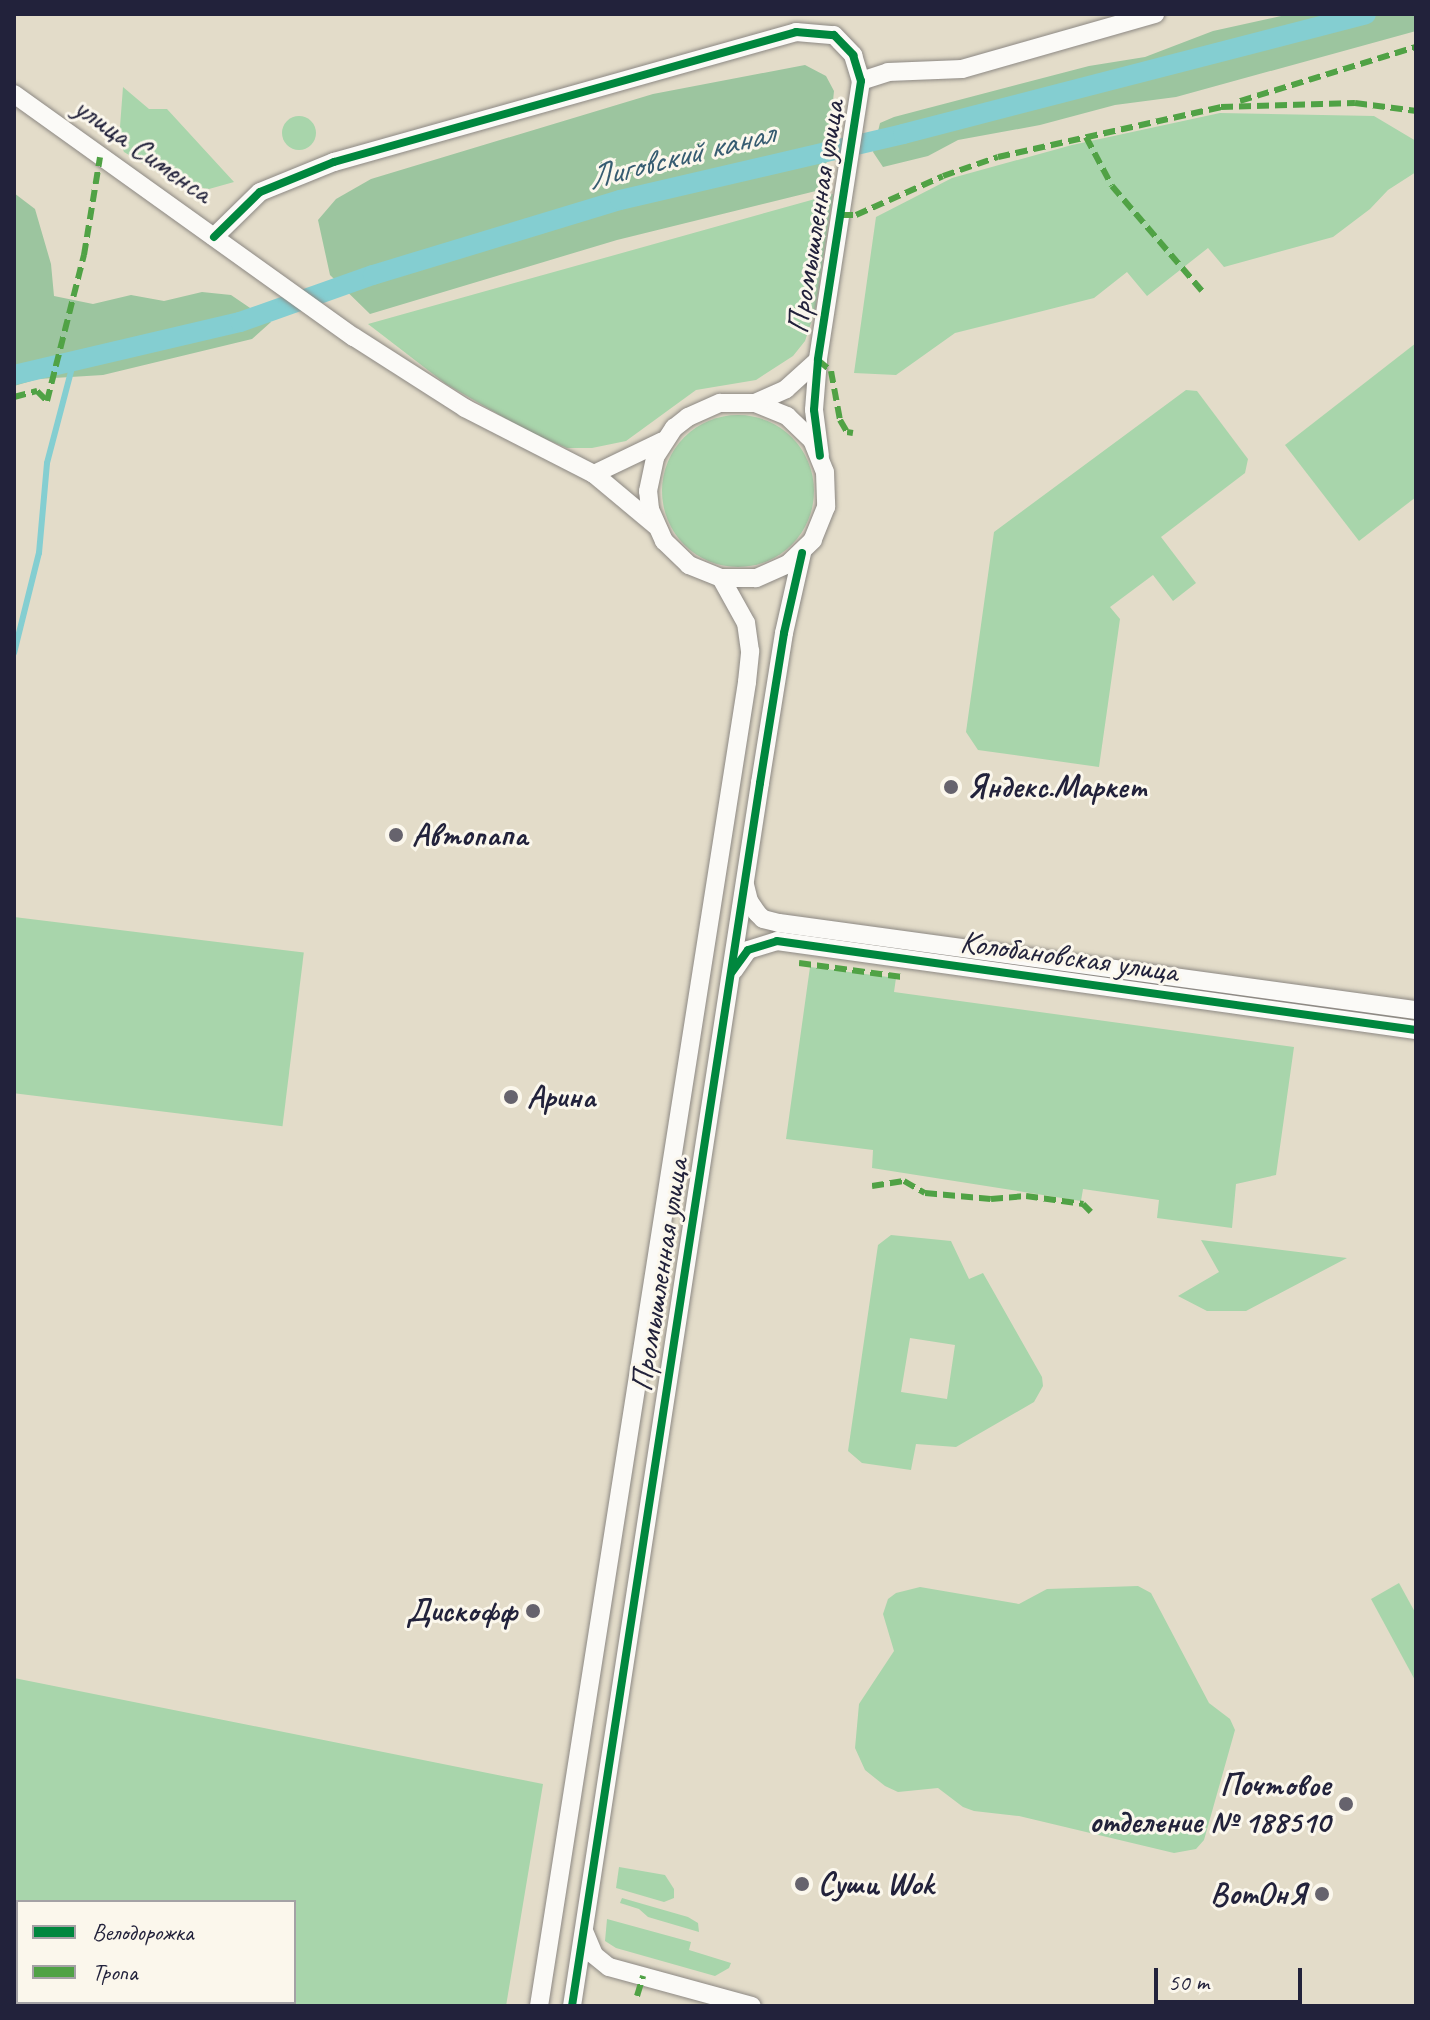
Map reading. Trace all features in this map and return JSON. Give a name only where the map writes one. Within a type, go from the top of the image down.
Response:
[{"type":"street","points":[[214,237],[260,192],[334,162],[796,32],[823,32],[846,44],[859,67],[861,81],[888,72],[962,69],[1155,14]]},
{"type":"street","name":"Промышленная улица","points":[[820,456],[814,410],[818,360],[861,81]]},
{"type":"street","name":"улица Сименса","points":[[14,94],[344,330],[465,408],[594,474],[655,525]]},
{"type":"street","points":[[755,403],[786,389],[818,360]]},
{"type":"street","points":[[737,401],[755,403],[794,421],[812,440],[820,456],[826,481],[826,507],[821,524],[802,553],[773,573],[747,579],[721,578],[682,560],[655,525],[648,491],[655,457],[663,441],[681,422],[703,408],[737,401]]},
{"type":"street","points":[[594,474],[663,441]]},
{"type":"street","name":"Промышленная улица","points":[[573,2000],[729,975],[784,633],[802,553]]},
{"type":"street","name":"Промышленная улица","points":[[539,2006],[747,682],[750,651],[746,623],[721,578]]},
{"type":"street","name":"Колобановская улица","points":[[745,879],[751,907],[763,919],[779,923],[1416,1010]]},
{"type":"street","name":"Колобановская улица","points":[[729,975],[748,950],[777,941],[1416,1030]]},
{"type":"street","points":[[584,1931],[594,1955],[609,1967],[752,2006]]},
{"type":"street","points":[[573,2000],[590,1977],[609,1967]]},
{"type":"green space","points":[[1290,14],[1416,14],[1416,31],[1176,97],[1115,105],[1040,125],[958,140],[928,156],[883,167],[873,152],[880,123],[894,117],[1089,66],[1145,57],[1213,31]]},
{"type":"green space","points":[[805,65],[826,76],[834,91],[824,189],[617,240],[370,314],[330,275],[318,220],[336,199],[371,179],[653,94]]},
{"type":"green space","points":[[123,87],[149,109],[167,109],[234,182],[209,189],[178,184],[124,152],[119,140]]},
{"type":"green space","points":[[1220,113],[1374,116],[1416,141],[1416,172],[1388,190],[1370,209],[1333,237],[1224,267],[1208,248],[1147,296],[1127,272],[1094,298],[955,333],[896,375],[854,373],[876,217],[952,178],[1072,145]]},
{"type":"green space","points":[[299,116],[311,121],[316,133],[311,145],[299,150],[287,145],[282,133],[287,121]]},
{"type":"green space","points":[[14,193],[35,209],[51,264],[54,296],[93,304],[131,295],[164,301],[202,292],[231,295],[271,322],[252,339],[103,375],[38,379],[14,386]]},
{"type":"green space","points":[[833,194],[815,311],[805,341],[793,356],[756,380],[696,390],[626,441],[592,448],[567,448],[531,433],[446,384],[368,324]]},
{"type":"green space","points":[[1416,343],[1416,497],[1359,541],[1285,445]]},
{"type":"green space","points":[[1186,390],[1197,391],[1248,459],[1245,473],[1161,537],[1196,583],[1173,601],[1153,575],[1110,607],[1120,619],[1099,767],[978,750],[966,732],[994,532]]},
{"type":"green space","points":[[738,415],[767,421],[792,437],[808,462],[814,491],[808,520],[792,545],[767,561],[738,567],[709,561],[684,545],[668,520],[662,491],[668,462],[684,437],[709,421]]},
{"type":"green space","points":[[14,917],[304,953],[282,1126],[14,1093]]},
{"type":"green space","points":[[810,967],[896,978],[894,992],[1294,1047],[1276,1175],[1236,1184],[1232,1228],[1157,1218],[1159,1200],[1083,1189],[1081,1201],[872,1168],[873,1150],[786,1139]]},
{"type":"green space","points":[[891,1235],[951,1241],[969,1279],[983,1273],[1042,1377],[1043,1386],[1034,1402],[956,1447],[916,1444],[911,1470],[862,1463],[848,1451],[878,1245]],"holes":[[[910,1338],[955,1345],[947,1399],[901,1392]]]},
{"type":"green space","points":[[1201,1240],[1347,1258],[1246,1311],[1207,1311],[1178,1296],[1219,1272]]},
{"type":"green space","points":[[1399,1583],[1416,1614],[1416,1682],[1371,1599]]},
{"type":"green space","points":[[1138,1586],[1151,1593],[1209,1703],[1230,1719],[1235,1730],[1204,1840],[1196,1849],[1174,1853],[1019,1816],[974,1811],[963,1807],[938,1788],[898,1792],[865,1770],[855,1748],[859,1704],[894,1651],[883,1614],[888,1599],[896,1593],[920,1587],[1019,1604],[1047,1589]]},
{"type":"green space","points":[[14,1678],[543,1784],[506,2006],[14,2006]]},
{"type":"green space","points":[[619,1867],[665,1875],[674,1889],[674,1898],[664,1902],[616,1888]]},
{"type":"green space","points":[[622,1898],[688,1917],[698,1923],[699,1932],[648,1917],[639,1909],[620,1903]]},
{"type":"green space","points":[[607,1919],[691,1942],[689,1950],[731,1963],[729,1968],[715,1976],[616,1948],[605,1941]]},
{"type":"waterway","name":"Лиговский канал","points":[[14,375],[240,322],[373,275],[620,200],[903,134],[1366,14]]},
{"type":"waterway","points":[[14,653],[39,553],[47,463],[74,360]]},
{"type":"marked path","points":[[1240,101],[1416,47]]},
{"type":"marked path","points":[[841,215],[856,215],[943,176],[998,157],[1221,107],[1355,103],[1416,111]]},
{"type":"marked path","points":[[1086,137],[1112,186],[1202,291]]},
{"type":"marked path","points":[[14,397],[37,391],[47,401],[84,255],[100,157]]},
{"type":"marked path","points":[[818,360],[831,371],[840,420],[847,432],[853,433]]},
{"type":"marked path","points":[[799,963],[902,977]]},
{"type":"marked path","points":[[872,1186],[904,1181],[925,1193],[991,1199],[1026,1196],[1083,1204],[1091,1212]]},
{"type":"marked path","points":[[637,1996],[643,1976]]},
{"type":"cycle path","points":[[214,237],[260,192],[334,162],[796,32],[834,35],[853,55],[861,81],[818,360],[814,410],[820,456]]},
{"type":"cycle path","points":[[572,2006],[760,783],[784,633],[802,553]]},
{"type":"cycle path","points":[[732,972],[748,950],[777,941],[1416,1030]]},
{"type":"place","name":"Яндекс.Маркет","points":[[951,787]]},
{"type":"place","name":"Автопапа","points":[[396,835]]},
{"type":"place","name":"Арина","points":[[511,1097]]},
{"type":"place","name":"Дискофф","points":[[533,1611]]},
{"type":"place","name":"Почтовое отделение № 188510","points":[[1346,1804]]},
{"type":"place","name":"Суши Wok","points":[[802,1884]]},
{"type":"place","name":"ВотОнЯ","points":[[1322,1894]]}]
